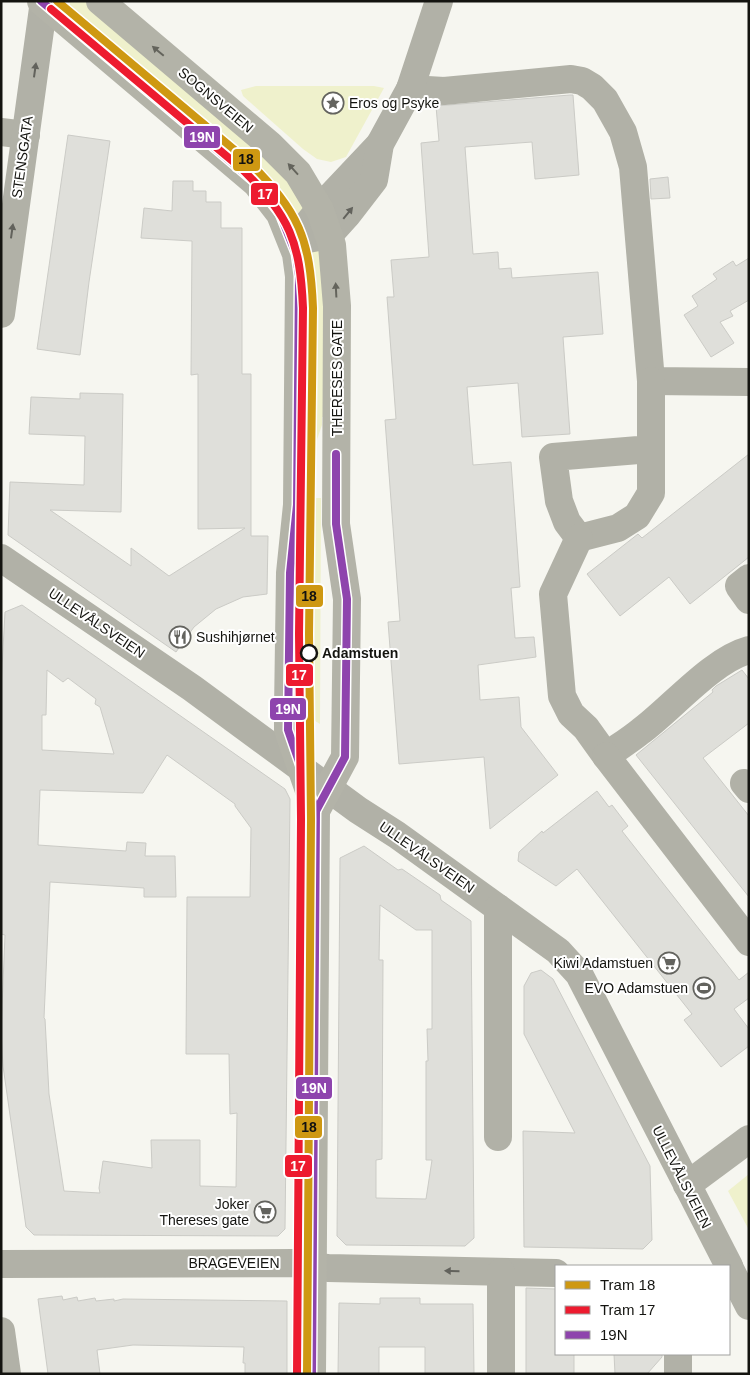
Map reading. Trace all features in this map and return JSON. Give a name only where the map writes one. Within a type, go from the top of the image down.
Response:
[{"type":"main road","name":"SOGNSVEIEN","points":[[100,1],[270,145],[298,173],[324,222]]},
{"type":"main road","points":[[43,2],[256,183],[280,214],[292,242]]},
{"type":"main road","name":"THERESES GATE","points":[[312,1374],[312,1266],[322,800],[345,758],[347,609],[344,570],[336,524],[337,306],[335,269],[332,245],[324,222]]},
{"type":"main road","name":"THERESES GATE","points":[[292,242],[299,276],[299,324],[297,506],[290,573],[288,730],[300,767],[322,800]]},
{"type":"street","name":"STENSGATA","points":[[1,311],[13,134],[43,2]]},
{"type":"street","points":[[292,242],[324,222],[347,214],[374,180],[380,144],[410,89],[446,4]]},
{"type":"street","points":[[410,89],[444,90],[571,79],[582,81],[592,87],[605,100],[623,132],[633,167],[651,381],[652,493],[637,516],[618,528],[578,538]]},
{"type":"street","points":[[651,381],[749,382]]},
{"type":"street","points":[[578,538],[567,522],[559,501],[553,457],[651,449]]},
{"type":"street","points":[[578,538],[552,594],[562,696],[571,714],[586,728],[749,942]]},
{"type":"street","name":"ULLEVÅLSVEIEN","points":[[1,558],[192,688],[300,767]]},
{"type":"street","points":[[749,578],[739,586],[749,600]]},
{"type":"street","points":[[606,756],[641,731],[711,670],[749,650]]},
{"type":"street","name":"ULLEVÅLSVEIEN","points":[[322,800],[358,810],[397,835],[558,951],[579,974],[728,1265]]},
{"type":"street","points":[[498,908],[498,1137]]},
{"type":"street","points":[[687,1185],[749,1139]]},
{"type":"street","name":"BRAGEVEIEN","points":[[1,1264],[294,1263],[312,1266],[555,1273]]},
{"type":"street","name":"ULLEVÅLSVEIEN","points":[[730,1268],[749,1306]]},
{"type":"street","points":[[501,1272],[501,1374]]},
{"type":"street","points":[[1,1331],[7,1374]]},
{"type":"street","points":[[678,1355],[678,1374]]},
{"type":"green space","points":[[70,1],[88,1],[275,160],[313,213],[293,222],[70,17]]},
{"type":"green space","points":[[256,86],[374,86],[384,88],[346,157],[331,162],[317,159],[303,149],[243,96],[241,90]]},
{"type":"green space","points":[[324,246],[330,417],[322,417],[322,425],[314,448],[314,466],[308,466],[303,251]]},
{"type":"green space","points":[[315,498],[321,498],[320,724],[312,719],[313,575],[305,575],[304,572],[304,536],[315,536]]},
{"type":"green space","points":[[749,1174],[749,1230],[728,1191]]},
{"type":"building","points":[[573,95],[579,175],[535,179],[532,142],[465,147],[473,254],[498,252],[499,269],[511,268],[512,278],[598,272],[603,334],[563,337],[570,434],[522,437],[518,383],[467,387],[473,465],[511,462],[520,587],[511,588],[515,638],[534,637],[536,657],[478,665],[480,700],[519,697],[521,727],[558,775],[490,829],[484,757],[399,764],[388,622],[400,621],[385,420],[396,419],[387,297],[394,297],[391,260],[429,257],[421,143],[439,141],[436,106]]},
{"type":"building","points":[[68,135],[110,141],[80,355],[37,349]]},
{"type":"building","points":[[668,177],[670,198],[651,199],[650,179]]},
{"type":"building","points":[[173,181],[193,181],[193,191],[206,191],[206,202],[221,202],[221,228],[242,228],[242,374],[251,374],[251,536],[268,536],[267,594],[243,597],[216,609],[194,627],[176,652],[8,535],[10,482],[84,485],[85,436],[29,434],[31,397],[80,399],[80,393],[123,394],[121,512],[50,510],[131,566],[131,548],[169,576],[245,528],[198,529],[198,374],[191,375],[192,241],[141,238],[144,208],[172,211]]},
{"type":"building","points":[[749,258],[749,300],[730,311],[733,316],[720,322],[734,343],[711,357],[684,315],[698,306],[692,296],[717,279],[713,274],[733,261],[736,266]]},
{"type":"building","points":[[749,454],[749,557],[690,604],[669,577],[620,616],[587,574],[638,534],[642,538]]},
{"type":"building","points":[[22,605],[285,789],[290,799],[285,1229],[278,1236],[34,1235],[26,1227],[3,1066],[1,1033],[5,935],[1,934],[1,687],[5,612]],"holes":[[[47,670],[63,682],[68,678],[96,699],[95,704],[100,707],[114,754],[42,750],[42,715],[46,715]],[[167,755],[235,804],[251,828],[250,897],[187,897],[186,1054],[229,1054],[230,1114],[237,1113],[236,1187],[200,1186],[200,1140],[151,1140],[152,1168],[103,1161],[100,1193],[64,1191],[49,1094],[44,1018],[50,882],[144,888],[144,897],[176,897],[175,856],[145,856],[146,843],[127,842],[126,851],[38,845],[40,790],[143,793]]]},
{"type":"building","points":[[742,670],[749,679],[749,723],[703,758],[749,816],[749,897],[636,755],[713,692],[712,690],[716,686]]},
{"type":"building","points":[[597,791],[609,807],[612,805],[628,826],[622,831],[739,980],[749,972],[749,998],[734,1009],[749,1029],[749,1046],[721,1067],[684,1020],[692,1014],[577,869],[556,886],[518,861],[519,852],[542,831],[543,833]]},
{"type":"building","points":[[364,846],[398,870],[402,869],[440,895],[441,900],[471,921],[474,1238],[465,1246],[346,1245],[337,1236],[340,858]],"holes":[[[380,905],[416,930],[432,930],[432,1029],[427,1029],[428,1061],[426,1061],[426,1160],[432,1160],[426,1199],[376,1198],[376,1160],[382,1159],[383,960],[379,960]]]},
{"type":"building","points":[[541,970],[553,979],[650,1166],[652,1240],[643,1249],[524,1247],[523,1131],[575,1133],[524,1034],[524,986],[531,973]]},
{"type":"building","points":[[526,1288],[555,1289],[555,1355],[574,1355],[574,1374],[526,1374]]},
{"type":"building","points":[[62,1296],[63,1300],[77,1297],[78,1301],[95,1298],[96,1301],[123,1299],[287,1301],[287,1374],[245,1374],[245,1363],[243,1363],[244,1347],[133,1345],[97,1350],[100,1374],[48,1374],[38,1299]]},
{"type":"building","points":[[380,1298],[420,1298],[420,1304],[473,1304],[474,1374],[425,1374],[425,1347],[379,1347],[379,1374],[338,1374],[339,1303],[380,1304]]},
{"type":"building","points":[[614,1355],[662,1355],[647,1374],[615,1374]]},
{"type":"tram line","name":"18","points":[[57,1],[249,162],[280,196],[290,212],[305,244],[309,263],[313,308],[309,634],[311,819],[307,1374]]},
{"type":"tram line","name":"17","points":[[51,9],[242,169],[282,216],[295,247],[299,265],[303,308],[299,634],[301,819],[297,1374]]},
{"type":"transit line","name":"19N","points":[[41,1],[256,183],[280,214],[296,254],[299,276],[297,505],[290,573],[288,730],[316,811],[312,1374]]},
{"type":"transit line","name":"19N","points":[[316,811],[345,757],[347,599],[336,524],[336,454]]},
{"type":"place","name":"Eros og Psyke","points":[[333,103]]},
{"type":"place","name":"Sushihjørnet","points":[[180,637]]},
{"type":"place","name":"Adamstuen","points":[[309,653]]},
{"type":"place","name":"Kiwi Adamstuen","points":[[669,963]]},
{"type":"place","name":"EVO Adamstuen","points":[[704,988]]},
{"type":"place","name":"Joker Thereses gate","points":[[265,1212]]}]
